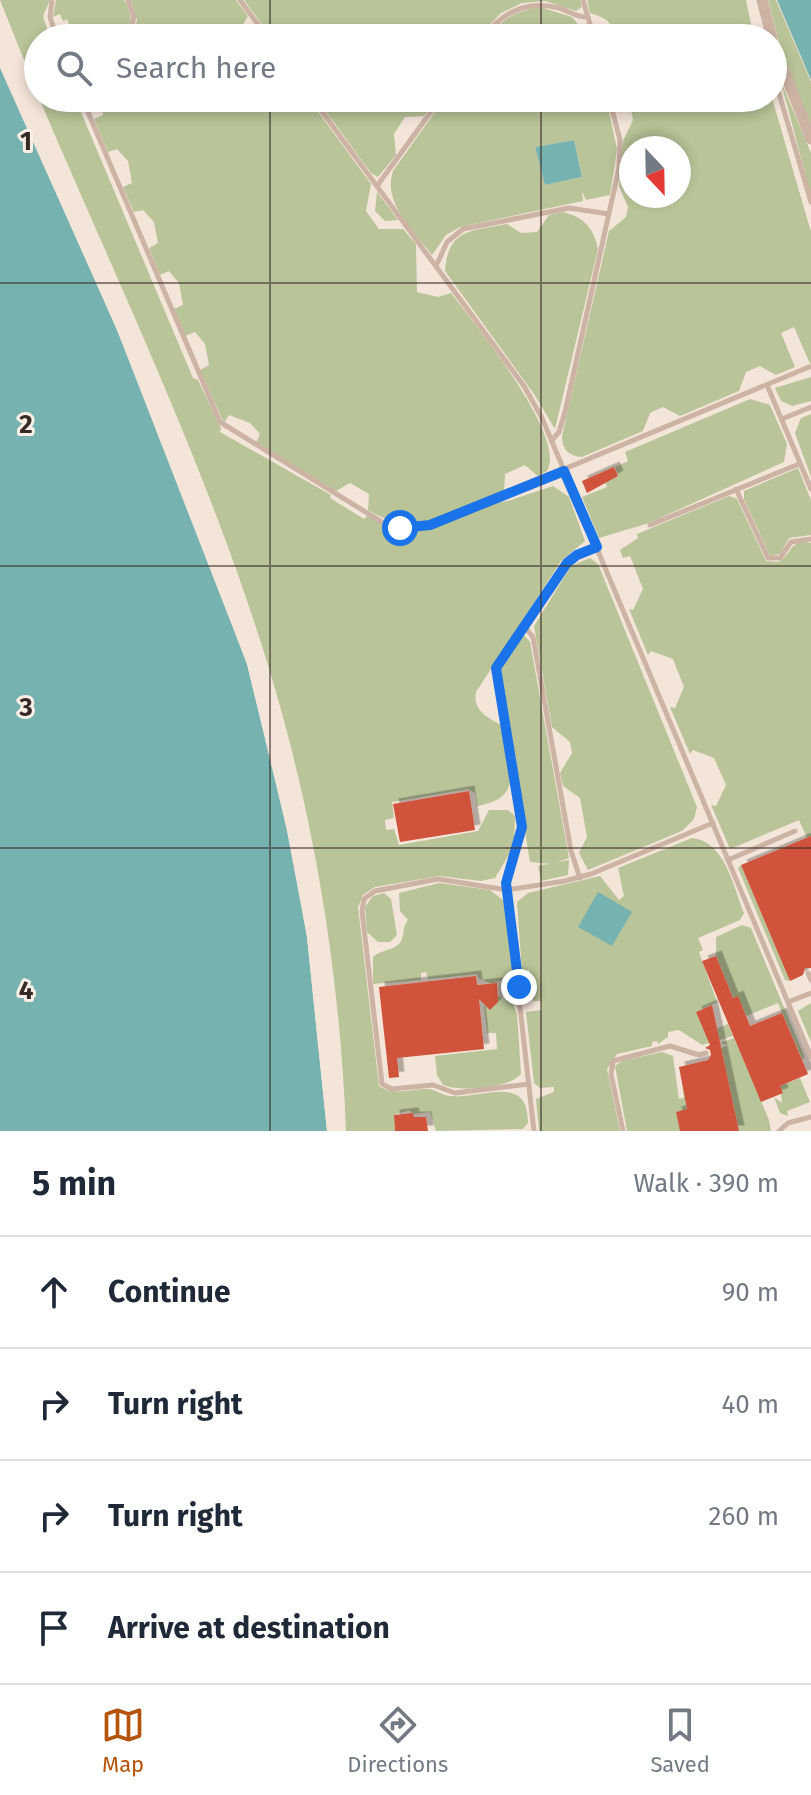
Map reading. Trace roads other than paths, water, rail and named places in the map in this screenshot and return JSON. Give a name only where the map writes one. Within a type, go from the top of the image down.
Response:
[{"type":"street","points":[[762,0],[768,24]]},
{"type":"street","points":[[787,82],[811,139]]},
{"type":"lane","points":[[52,0],[52,24]]},
{"type":"lane","points":[[128,0],[134,17],[132,24]]},
{"type":"lane","points":[[240,0],[258,24]]},
{"type":"lane","points":[[583,0],[590,24]]},
{"type":"lane","points":[[495,24],[502,16],[526,5],[550,5],[588,17]]},
{"type":"lane","points":[[88,112],[223,426],[385,524],[400,528],[430,525],[809,367]]},
{"type":"lane","points":[[322,112],[524,386],[552,440],[811,1057]]},
{"type":"lane","points":[[377,186],[431,112]]},
{"type":"lane","points":[[552,440],[559,432],[565,412],[621,153],[612,112]]},
{"type":"lane","points":[[784,112],[811,202]]},
{"type":"lane","points":[[436,266],[447,242],[463,229],[569,208],[609,214]]},
{"type":"lane","points":[[767,385],[811,489]]},
{"type":"lane","points":[[782,419],[811,407]]},
{"type":"lane","points":[[650,525],[799,464]]},
{"type":"lane","points":[[736,489],[768,558],[780,558],[791,542],[811,539]]},
{"type":"lane","points":[[534,1131],[506,874],[517,852],[522,827],[496,672],[500,659],[567,563],[597,547]]},
{"type":"lane","points":[[524,626],[533,637],[571,851],[580,878]]},
{"type":"lane","points":[[529,1084],[455,1093],[433,1085],[392,1089],[382,1084],[362,911],[364,899],[375,891],[438,879],[507,890],[580,878],[713,823]]},
{"type":"lane","points":[[728,860],[795,831]]},
{"type":"lane","points":[[772,841],[775,851]]},
{"type":"lane","points":[[788,1002],[811,993]]},
{"type":"lane","points":[[623,1131],[611,1074],[613,1061],[670,1046],[699,1055],[706,1053]]},
{"type":"lane","points":[[779,1131],[788,1123],[811,1117]]},
{"type":"water","points":[[777,0],[811,0],[811,80]]},
{"type":"water","points":[[0,68],[117,330],[247,664],[284,815],[307,937],[327,1131],[0,1131]]},
{"type":"water","points":[[574,140],[582,177],[545,185],[535,147]]},
{"type":"water","points":[[598,892],[632,912],[612,946],[578,927]]}]
